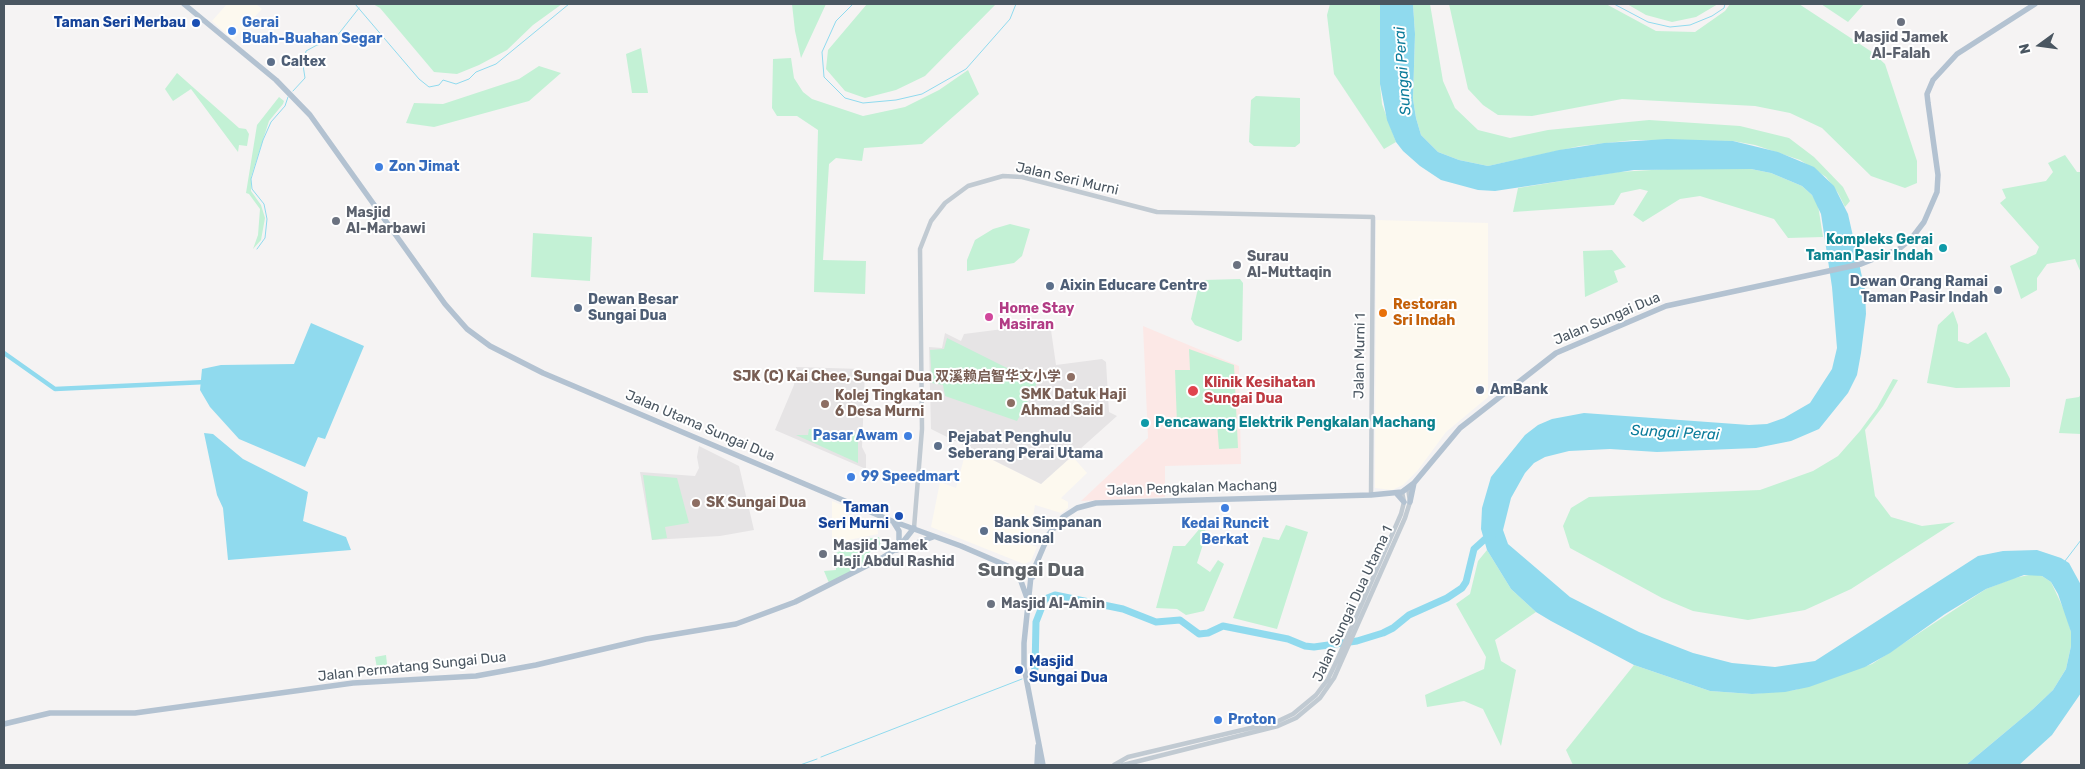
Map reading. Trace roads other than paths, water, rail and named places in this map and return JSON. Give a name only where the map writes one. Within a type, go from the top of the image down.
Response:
[{"type":"main road","name":"Jalan Utama Sungai Dua","points":[[184,4],[276,80],[310,114],[398,239],[458,319],[478,337],[506,356],[892,521],[914,528],[1017,570],[1032,579]]},
{"type":"main road","name":"Jalan Sungai Dua","points":[[1402,491],[1414,483],[1460,428],[1556,354],[1666,306],[1861,264],[1899,249],[1911,239],[1924,222],[1937,192],[1937,165],[1927,94],[1933,80],[1957,54],[2034,4]]},
{"type":"main road","points":[[1407,502],[1414,483]]},
{"type":"main road","points":[[1371,495],[1402,491],[1407,502]]},
{"type":"main road","name":"Jalan Pengkalan Machang","points":[[1032,579],[1049,534],[1060,520],[1077,508],[1096,503],[1371,495]]},
{"type":"main road","points":[[892,521],[899,531],[899,547]]},
{"type":"main road","name":"Jalan Permatang Sungai Dua","points":[[4,724],[50,713],[155,711],[353,683],[476,676],[536,665],[646,639],[712,629],[745,621],[795,602],[893,552],[914,528]]},
{"type":"main road","points":[[893,552],[920,540],[935,537]]},
{"type":"main road","name":"Jalan Pengkalan Machang","points":[[1032,579],[1035,563],[1040,556]]},
{"type":"main road","points":[[1028,601],[1017,570],[1028,568],[1035,563]]},
{"type":"main road","points":[[1032,579],[1023,658],[1043,765]]},
{"type":"main road","points":[[1037,765],[1038,743]]},
{"type":"street","name":"Jalan Seri Murni","points":[[914,528],[922,429],[920,249],[926,231],[935,215],[945,203],[960,191],[976,183],[994,178],[1022,177],[1157,212],[1373,217]]},
{"type":"street","name":"Jalan Murni 1","points":[[1371,495],[1373,217]]},
{"type":"street","name":"Jalan Sungai Dua Utama 1","points":[[1123,765],[1287,723],[1308,710],[1320,698],[1334,678],[1353,629],[1405,518],[1407,502],[1402,491]]},
{"type":"street","name":"Jalan Sungai Dua Utama 1","points":[[1114,765],[1128,757],[1247,730],[1286,718],[1316,695],[1340,659]]},
{"type":"water","name":"Sungai Perai","points":[[1380,4],[1413,4],[1415,34],[1413,99],[1416,118],[1421,135],[1438,152],[1459,160],[1488,166],[1559,150],[1604,143],[1667,139],[1733,141],[1778,152],[1814,167],[1834,186],[1848,214],[1865,290],[1866,314],[1861,353],[1857,375],[1848,393],[1819,429],[1791,441],[1756,448],[1657,452],[1610,449],[1569,451],[1545,457],[1534,463],[1525,473],[1511,498],[1503,530],[1508,544],[1570,597],[1639,632],[1693,653],[1732,663],[1775,667],[1815,661],[1978,556],[2003,551],[2037,550],[2061,558],[2069,563],[2081,585],[2081,693],[2052,735],[2019,765],[1966,765],[2053,690],[2066,669],[2071,646],[2071,632],[2058,594],[2051,582],[2042,576],[2024,575],[1986,589],[1945,614],[1890,653],[1865,667],[1809,687],[1785,692],[1752,694],[1710,691],[1634,665],[1536,612],[1511,589],[1487,550],[1481,529],[1482,508],[1491,477],[1525,435],[1538,425],[1552,419],[1584,413],[1749,425],[1767,424],[1784,418],[1810,403],[1832,369],[1837,348],[1832,287],[1821,214],[1812,195],[1802,186],[1771,173],[1751,169],[1634,170],[1495,191],[1478,190],[1441,180],[1420,166],[1403,151],[1396,142],[1387,120],[1380,84]]},
{"type":"water","points":[[311,323],[364,346],[325,439],[318,437],[305,467],[239,439],[210,407],[200,390],[202,369],[221,365],[294,364]]},
{"type":"water","points":[[204,433],[213,434],[243,459],[308,492],[303,521],[346,537],[351,550],[228,560],[223,508],[217,495]]},
{"type":"waterway","points":[[355,4],[419,79],[429,87],[439,85],[443,80],[456,84],[469,79],[476,72],[496,64],[569,4]]},
{"type":"waterway","points":[[853,4],[836,21],[822,52],[824,77],[845,98],[863,103],[896,100],[922,94],[966,69],[1010,19],[1016,4]]},
{"type":"waterway","points":[[1614,4],[1648,22],[1670,27],[1690,25],[1712,16],[1724,8],[1725,4]]},
{"type":"waterway","points":[[293,91],[305,78],[303,65],[306,51],[317,45],[333,41],[359,8]]},
{"type":"waterway","points":[[257,249],[265,238],[267,219],[264,204],[252,189],[251,179],[263,140],[271,122],[285,106],[288,97]]},
{"type":"waterway","points":[[4,353],[55,389],[206,382]]},
{"type":"waterway","points":[[1032,676],[1035,669],[1036,622],[1045,599],[1055,595],[1123,609],[1156,622],[1180,620],[1199,634],[1208,633],[1223,626],[1288,639],[1305,646],[1314,647],[1357,641],[1383,633],[1393,628],[1409,615],[1447,598],[1462,588],[1466,582],[1474,549],[1492,536]]},
{"type":"waterway","points":[[2065,561],[2081,540]]},
{"type":"waterway","points":[[821,757],[1022,679]]},
{"type":"waterway","points":[[800,765],[817,759]]},
{"type":"place","name":"Masjid Jamek Al-Falah","points":[[1901,22]]},
{"type":"place","name":"Taman Seri Merbau","points":[[196,23]]},
{"type":"place","name":"Gerai Buah-Buahan Segar","points":[[232,31]]},
{"type":"place","name":"Caltex","points":[[271,62]]},
{"type":"place","name":"Zon Jimat","points":[[379,167]]},
{"type":"place","name":"Masjid Al-Marbawi","points":[[336,221]]},
{"type":"place","name":"Kompleks Gerai Taman Pasir Indah","points":[[1943,248]]},
{"type":"place","name":"Surau Al-Muttaqin","points":[[1237,265]]},
{"type":"place","name":"Aixin Educare Centre","points":[[1050,286]]},
{"type":"place","name":"Dewan Orang Ramai Taman Pasir Indah","points":[[1998,290]]},
{"type":"place","name":"Dewan Besar Sungai Dua","points":[[578,308]]},
{"type":"place","name":"Restoran Sri Indah","points":[[1383,313]]},
{"type":"place","name":"Home Stay Masiran","points":[[989,317]]},
{"type":"place","name":"SJK (C) Kai Chee, Sungai Dua 双溪赖启智华文小学","points":[[1071,377]]},
{"type":"place","name":"AmBank","points":[[1480,390]]},
{"type":"place","name":"Klinik Kesihatan Sungai Dua","points":[[1193,391]]},
{"type":"place","name":"SMK Datuk Haji Ahmad Said","points":[[1011,403]]},
{"type":"place","name":"Kolej Tingkatan 6 Desa Murni","points":[[825,404]]},
{"type":"place","name":"Pencawang Elektrik Pengkalan Machang","points":[[1145,423]]},
{"type":"place","name":"Pasar Awam","points":[[908,436]]},
{"type":"place","name":"Pejabat Penghulu Seberang Perai Utama","points":[[938,446]]},
{"type":"place","name":"99 Speedmart","points":[[851,477]]},
{"type":"place","name":"SK Sungai Dua","points":[[696,503]]},
{"type":"place","name":"Kedai Runcit Berkat","points":[[1225,508]]},
{"type":"place","name":"Taman Seri Murni","points":[[899,516]]},
{"type":"place","name":"Bank Simpanan Nasional","points":[[984,531]]},
{"type":"place","name":"Masjid Jamek Haji Abdul Rashid","points":[[823,554]]},
{"type":"place","name":"Masjid Al-Amin","points":[[991,604]]},
{"type":"place","name":"Masjid Sungai Dua","points":[[1019,670]]},
{"type":"place","name":"Proton","points":[[1218,720]]},
{"type":"district","name":"Sungai Dua","points":[[1031,571]]}]
